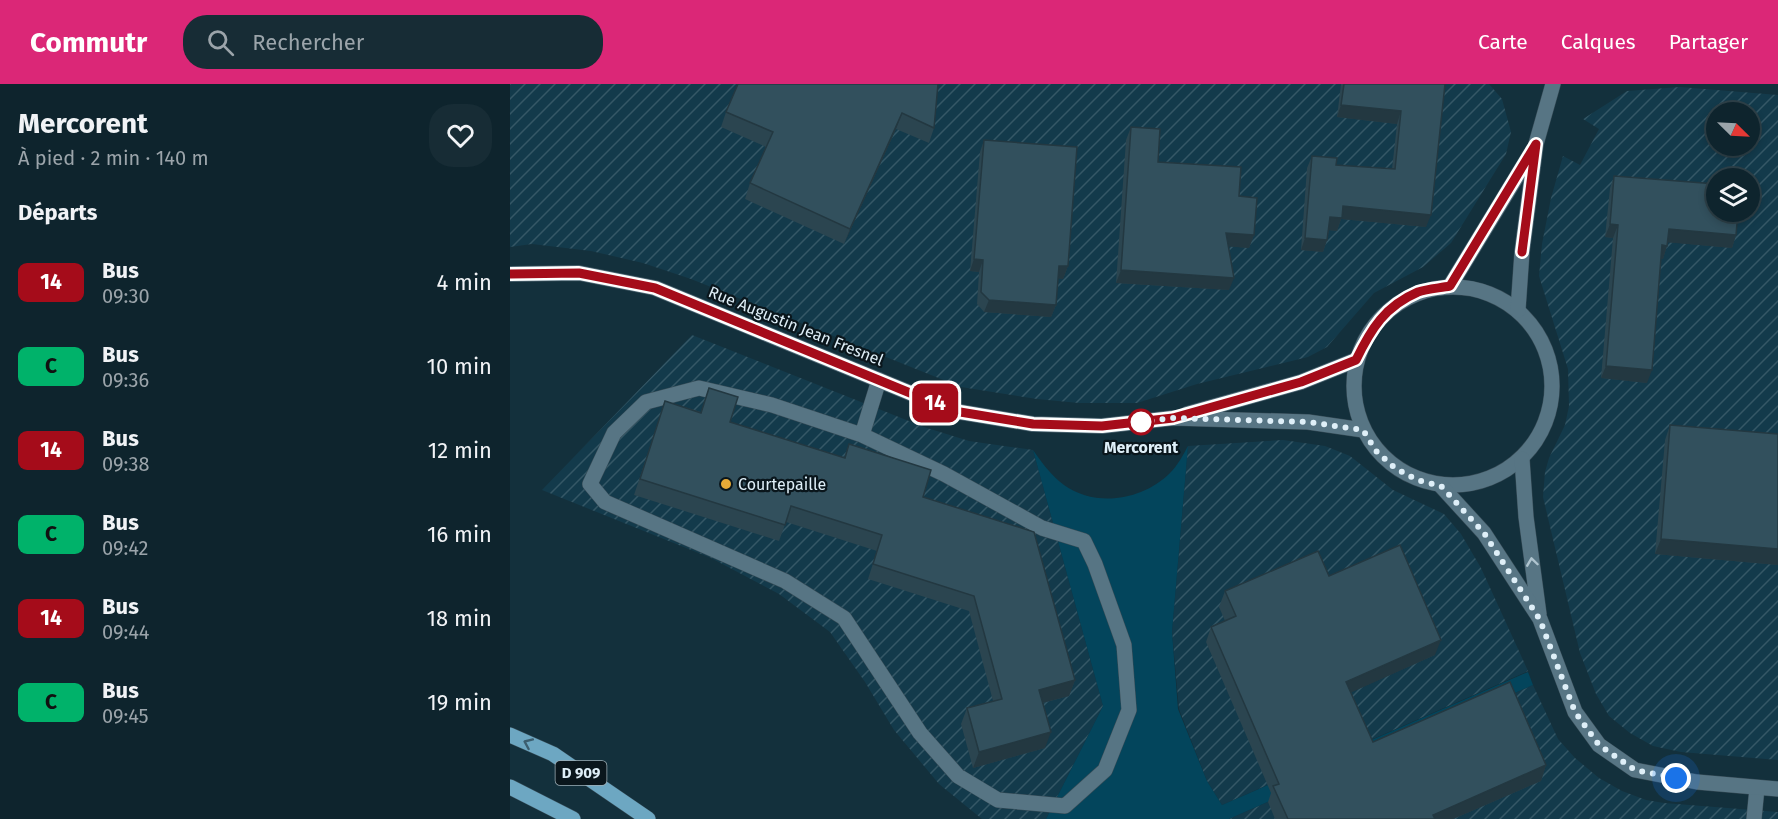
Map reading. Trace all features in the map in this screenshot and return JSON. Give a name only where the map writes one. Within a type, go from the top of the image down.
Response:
[{"type":"main road","name":"D 909","points":[[510,735],[553,754],[648,819]]},
{"type":"main road","name":"D 909","points":[[510,787],[573,819]]},
{"type":"street","points":[[1518,310],[1522,252],[1536,144],[1553,84]]},
{"type":"street","points":[[1450,286],[1536,144]]},
{"type":"street","name":"Rue Augustin Jean Fresnel","points":[[510,274],[579,273],[655,288],[954,411],[1033,424],[1102,426],[1173,418],[1308,422],[1363,430]]},
{"type":"street","points":[[1450,286],[1474,288],[1518,310],[1540,336],[1551,367],[1551,400],[1542,432],[1522,459],[1498,475],[1470,485],[1441,486],[1417,480],[1395,468],[1376,451],[1363,430],[1355,407],[1353,384],[1356,360],[1370,331],[1391,308],[1418,292],[1450,286]]},
{"type":"street","name":"Rue Augustin Jean Fresnel","points":[[1173,418],[1301,382],[1356,360]]},
{"type":"street","points":[[862,435],[879,380]]},
{"type":"street","points":[[699,388],[772,405],[862,435],[944,474],[1042,528],[1084,541],[1095,564],[1124,645],[1129,710],[1105,770],[1065,806],[998,800],[958,776],[920,733],[844,618],[785,581],[605,502],[590,484],[614,433],[646,402],[699,388]]},
{"type":"street","points":[[1522,459],[1526,517],[1540,620]]},
{"type":"street","points":[[1441,486],[1484,533],[1540,620],[1575,712],[1599,745],[1635,770],[1697,782],[1778,789]]},
{"type":"street","points":[[1754,819],[1757,788]]},
{"type":"shaded area","points":[[510,84],[1489,84],[1502,99],[1511,132],[1506,154],[1451,243],[1423,267],[1374,293],[1327,347],[1308,357],[1197,384],[1137,403],[1079,403],[961,387],[691,279],[643,263],[591,251],[532,244],[510,247]]},
{"type":"shaded area","points":[[1680,87],[1778,95],[1778,760],[1681,752],[1653,746],[1630,733],[1609,716],[1596,694],[1580,653],[1543,497],[1545,472],[1549,458],[1565,425],[1569,406],[1568,369],[1539,276],[1542,244],[1551,198],[1563,156],[1580,165],[1599,129],[1583,119],[1627,91]]},
{"type":"shaded area","points":[[692,335],[924,427],[969,441],[1033,450],[1103,706],[1046,819],[982,819],[939,784],[894,730],[865,682],[830,632],[779,594],[711,558],[542,490]]},
{"type":"shaded area","points":[[1283,440],[1325,446],[1350,456],[1393,490],[1444,514],[1461,534],[1481,568],[1528,671],[1222,805],[1207,781],[1179,709],[1172,632],[1188,446]]},
{"type":"shaded area","points":[[1188,446],[1172,632],[1178,709],[1207,781],[1222,805],[1528,672],[1533,685],[1229,819],[1046,819],[1103,706],[1033,450],[1047,469],[1064,485],[1090,497],[1119,498],[1147,490],[1159,482],[1175,467]]},
{"type":"shaded area","points":[[1533,685],[1558,739],[1575,758],[1599,778],[1622,791],[1646,800],[1664,803],[1778,812],[1778,819],[1229,819]]},
{"type":"building","points":[[738,84],[938,84],[934,128],[902,113],[850,229],[750,183],[773,132],[726,112]]},
{"type":"building","points":[[1344,84],[1445,84],[1431,215],[1343,206],[1342,218],[1330,217],[1327,240],[1305,238],[1312,156],[1337,158],[1336,165],[1395,169],[1401,111],[1341,105]]},
{"type":"building","points":[[1131,127],[1160,129],[1158,162],[1241,167],[1239,196],[1257,198],[1254,235],[1226,233],[1234,278],[1121,270]]},
{"type":"building","points":[[984,140],[1077,147],[1068,266],[1059,266],[1056,305],[989,300],[981,292],[983,260],[974,259]]},
{"type":"building","points":[[1614,176],[1706,183],[1706,222],[1737,222],[1736,235],[1669,229],[1667,246],[1662,245],[1652,370],[1606,366],[1618,225],[1610,224]]},
{"type":"building","points":[[709,388],[738,397],[730,422],[845,458],[849,444],[931,470],[923,497],[1034,532],[1075,680],[1039,690],[1051,732],[979,752],[967,708],[1002,699],[974,596],[873,564],[882,535],[791,506],[785,525],[640,479],[665,401],[701,413]]},
{"type":"building","points":[[1670,425],[1778,434],[1778,549],[1661,539]]},
{"type":"building","points":[[1400,545],[1441,640],[1346,682],[1373,742],[1510,682],[1546,765],[1433,815],[1435,819],[1288,819],[1273,786],[1279,784],[1211,627],[1236,616],[1225,591],[1318,551],[1329,576]]},
{"type":"bus line","name":"14","points":[[510,274],[579,273],[655,288],[954,411],[1033,424],[1102,426],[1173,418],[1301,382],[1356,360],[1370,331],[1391,308],[1418,292],[1450,286],[1536,144],[1522,252]]},
{"type":"place","name":"Mercorent","points":[[1141,422]]},
{"type":"place","name":"Courtepaille","points":[[726,484]]},
{"type":"route","points":[[1141,422],[1173,418],[1308,422],[1363,430],[1376,451],[1395,468],[1417,480],[1441,486],[1484,533],[1540,620],[1575,712],[1599,745],[1635,770],[1676,778]]}]
